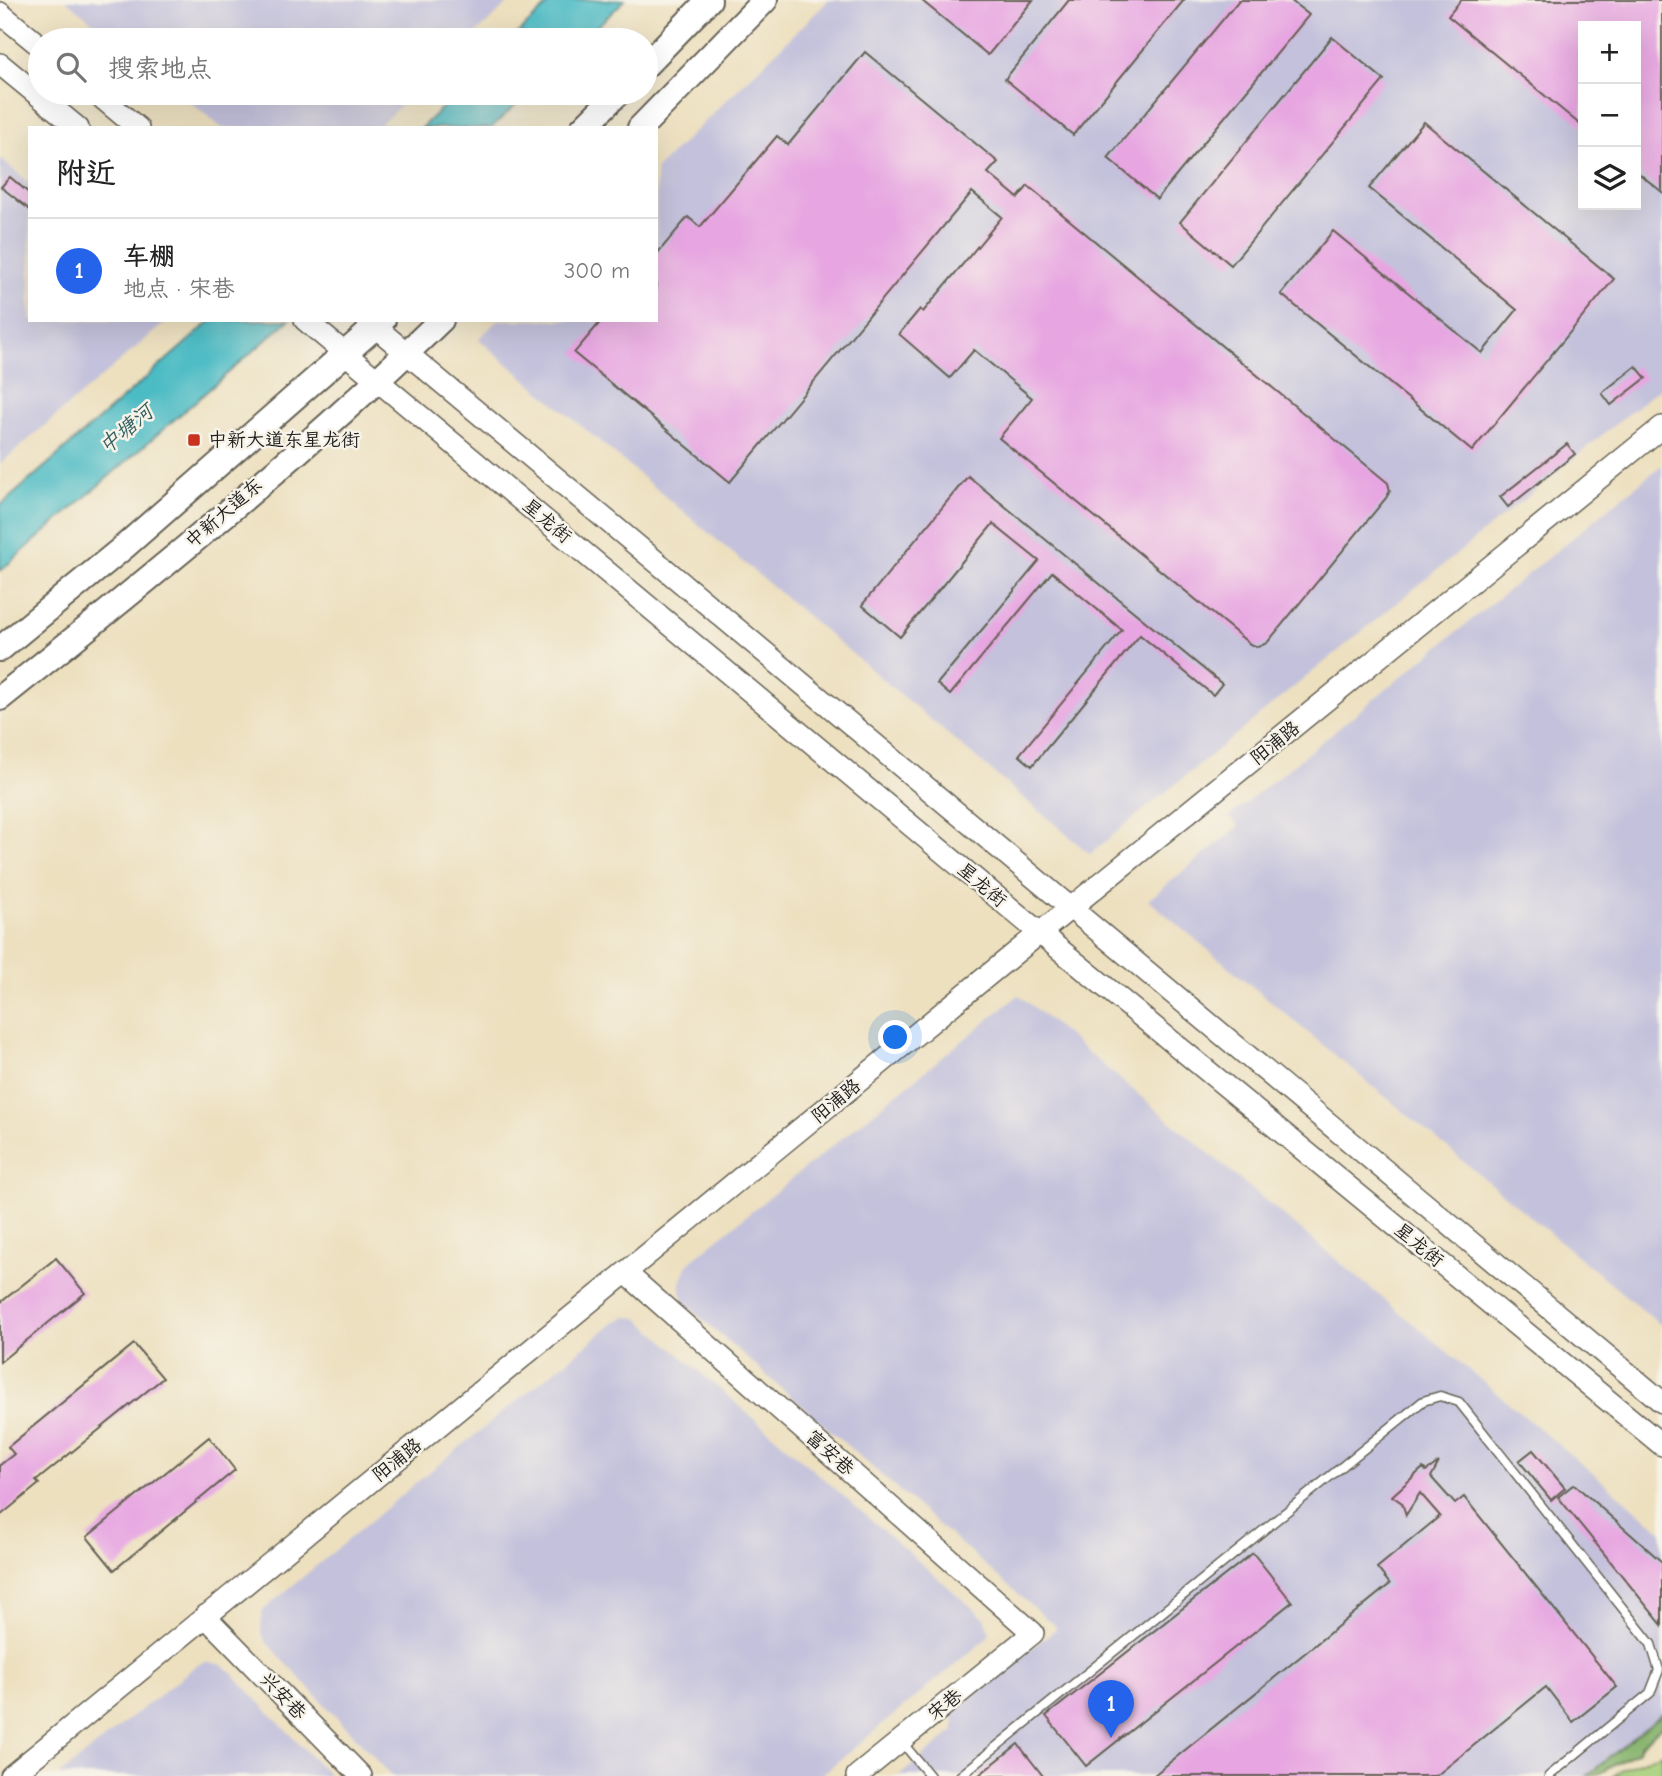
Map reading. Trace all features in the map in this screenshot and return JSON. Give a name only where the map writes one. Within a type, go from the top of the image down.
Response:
[{"type":"main road","points":[[658,53],[709,0]]},
{"type":"main road","points":[[641,126],[765,0]]},
{"type":"main road","points":[[0,13],[28,36]]},
{"type":"main road","points":[[0,64],[28,87]]},
{"type":"main road","points":[[50,105],[76,126]]},
{"type":"main road","points":[[110,105],[136,126]]},
{"type":"main road","points":[[585,126],[606,105]]},
{"type":"main road","name":"星龙街","points":[[307,322],[1041,934],[1662,1445]]},
{"type":"main road","name":"中新大道东","points":[[0,698],[125,598],[408,352],[439,322]]},
{"type":"main road","name":"星龙街","points":[[375,323],[1071,910],[1662,1402]]},
{"type":"main road","name":"中新大道东","points":[[0,649],[124,547],[345,354],[375,323]]},
{"type":"main road","name":"阳浦路","points":[[11,1776],[1662,427]]},
{"type":"main road","name":"富安巷","points":[[626,1273],[1033,1633]]},
{"type":"main road","name":"兴安巷","points":[[205,1616],[361,1776]]},
{"type":"main road","name":"宋巷","points":[[857,1776],[1033,1633]]},
{"type":"lane","points":[[960,1776],[1423,1401],[1440,1396],[1459,1402],[1651,1644],[1659,1670],[1650,1693],[1549,1776]]},
{"type":"lane","points":[[901,1741],[930,1776]]},
{"type":"shaded area","points":[[66,0],[512,0],[482,28],[100,28]]},
{"type":"shaded area","points":[[829,0],[1662,0],[1662,386],[1090,854],[478,339],[496,322],[658,322],[658,167]]},
{"type":"shaded area","points":[[194,105],[401,105],[378,126],[220,126]]},
{"type":"shaded area","points":[[0,158],[28,182],[28,322],[166,322],[0,464]]},
{"type":"shaded area","points":[[1662,465],[1662,1326],[1148,900],[1239,826],[1229,817]]},
{"type":"shaded area","points":[[1019,995],[1662,1531],[1662,1714],[1587,1776],[899,1776],[954,1731],[953,1712],[1057,1628],[686,1305],[681,1292],[681,1281],[689,1262]]},
{"type":"shaded area","points":[[626,1317],[638,1318],[984,1618],[990,1633],[820,1776],[392,1776],[267,1643],[261,1633],[262,1611],[616,1321]]},
{"type":"shaded area","points":[[207,1662],[224,1665],[330,1776],[58,1776],[198,1664]]},
{"type":"green space","points":[[1662,1714],[1662,1726],[1640,1745],[1637,1752],[1606,1770],[1587,1776]]},
{"type":"green space","points":[[1662,1753],[1662,1776],[1614,1776],[1622,1769]]},
{"type":"water","points":[[553,0],[625,0],[596,28],[524,28]]},
{"type":"water","points":[[445,105],[515,105],[493,126],[423,126]]},
{"type":"water","name":"中塘河","points":[[210,322],[287,322],[0,571],[0,506]]},
{"type":"building","points":[[921,0],[1033,0],[988,55]]},
{"type":"building","points":[[1069,0],[1184,0],[1073,135],[1005,79]]},
{"type":"building","points":[[1239,0],[1290,0],[1309,15],[1157,199],[1108,158]]},
{"type":"building","points":[[1461,0],[1662,0],[1662,192],[1641,175],[1641,21],[1578,21],[1578,123],[1448,16]]},
{"type":"building","points":[[1332,37],[1384,80],[1231,265],[1180,222]]},
{"type":"building","points":[[865,52],[998,162],[988,173],[1018,198],[1028,186],[1388,483],[1390,491],[1386,498],[1267,643],[1258,647],[1250,644],[999,438],[1032,398],[974,350],[950,378],[899,334],[920,309],[923,312],[1002,217],[972,192],[730,482],[574,353],[600,322],[658,322],[658,253],[688,217],[700,227],[777,136],[788,145]]},
{"type":"building","points":[[1424,122],[1614,279],[1472,451],[1281,294],[1333,231],[1482,353],[1517,310],[1369,188]]},
{"type":"building","points":[[10,177],[28,192],[28,208],[1,187]]},
{"type":"building","points":[[1636,366],[1646,378],[1611,405],[1602,393]]},
{"type":"building","points":[[1567,444],[1575,454],[1508,507],[1500,497]]},
{"type":"building","points":[[968,476],[1222,684],[1213,695],[1140,635],[1032,766],[1019,755],[1122,630],[1052,572],[950,695],[937,684],[1039,561],[993,524],[900,637],[862,605]]},
{"type":"building","points":[[56,1258],[85,1293],[0,1362],[0,1303]]},
{"type":"building","points":[[134,1344],[163,1378],[36,1481],[39,1484],[0,1516],[0,1465],[14,1454],[8,1447]]},
{"type":"building","points":[[209,1437],[235,1470],[114,1570],[87,1537]]},
{"type":"building","points":[[1533,1450],[1565,1488],[1551,1500],[1519,1461]]},
{"type":"building","points":[[1439,1462],[1431,1477],[1455,1504],[1464,1497],[1617,1687],[1573,1722],[1546,1687],[1436,1776],[1153,1776],[1390,1584],[1377,1568],[1440,1516],[1420,1493],[1406,1515],[1402,1503],[1392,1496],[1423,1468],[1426,1471]]},
{"type":"building","points":[[1574,1484],[1662,1562],[1662,1625],[1558,1497]]},
{"type":"building","points":[[1253,1553],[1292,1602],[1086,1766],[1046,1716]]},
{"type":"building","points":[[1018,1744],[1043,1776],[978,1776]]},
{"type":"place","name":"中新大道东星龙街","points":[[194,440]]},
{"type":"place","name":"车棚","points":[[1111,1738]]}]
